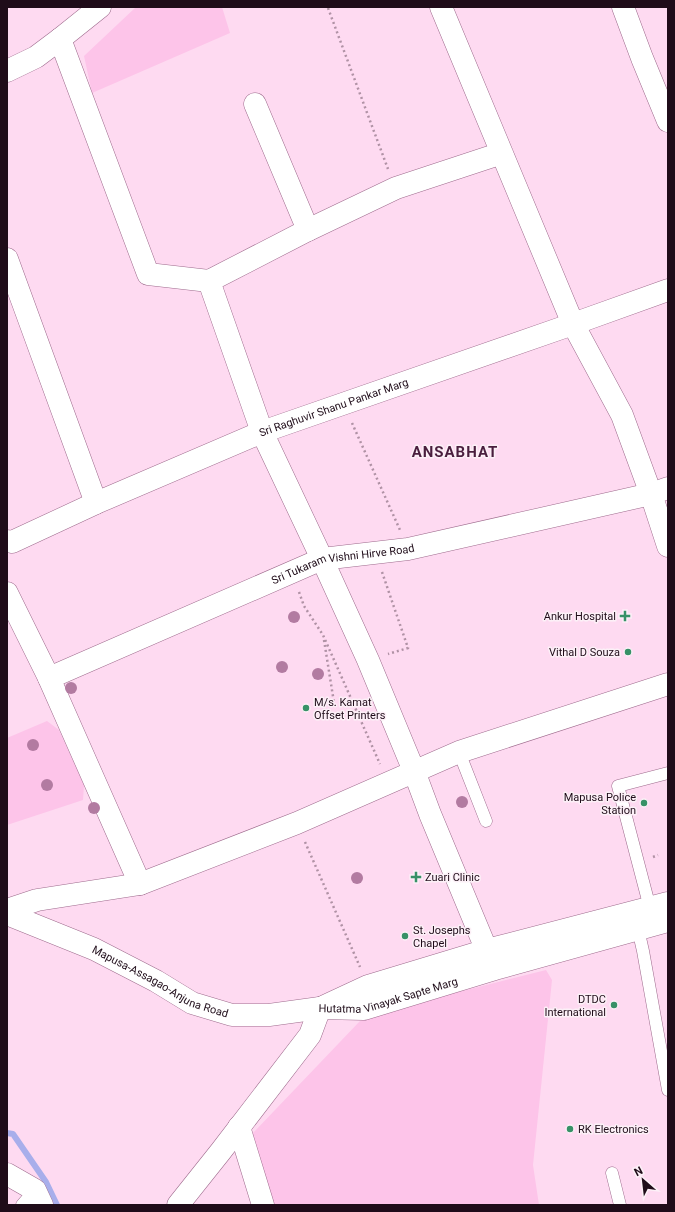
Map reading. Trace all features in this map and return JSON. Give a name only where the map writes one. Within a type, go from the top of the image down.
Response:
[{"type":"street","points":[[7,71],[36,57],[100,7]]},
{"type":"street","points":[[441,7],[573,324],[622,415],[660,491],[668,546]]},
{"type":"street","points":[[623,7],[668,121]]},
{"type":"street","points":[[60,39],[148,274],[209,281],[308,230],[396,188],[502,153]]},
{"type":"street","points":[[255,104],[308,230]]},
{"type":"street","points":[[7,259],[96,503]]},
{"type":"street","points":[[209,281],[262,432],[368,660],[491,960]]},
{"type":"street","name":"Sri Raghuvir Shanu Pankar Marg","points":[[7,542],[12,542],[96,503],[262,432],[668,290]]},
{"type":"street","name":"Sri Tukaram Vishni Hirve Road","points":[[49,678],[322,559],[408,548],[660,491]]},
{"type":"street","points":[[7,593],[49,678],[140,884]]},
{"type":"street","points":[[7,910],[37,900],[140,884],[297,823],[460,752],[668,684]]},
{"type":"street","name":"Hutatma Vinayak Sapte Marg","points":[[320,1008],[364,1009],[491,960],[659,906]]},
{"type":"street","name":"Mapusa-Assagao-Anjuna Road","points":[[7,914],[94,949],[156,981],[192,1002],[232,1015],[269,1015],[320,1008]]},
{"type":"street","name":"Hutatma Vinayak Sapte Marg","points":[[320,1008],[368,986],[638,930],[668,921]]},
{"type":"street","points":[[178,1205],[310,1035],[320,1008]]},
{"type":"street","points":[[239,1127],[263,1205]]},
{"type":"street","points":[[7,1174],[33,1200]]},
{"type":"lane","points":[[460,752],[486,821]]},
{"type":"lane","points":[[659,906],[618,786],[668,773]]},
{"type":"lane","points":[[638,930],[668,1090]]},
{"type":"lane","points":[[612,1173],[620,1205]]},
{"type":"path","points":[[328,8],[396,188]]},
{"type":"path","points":[[344,404],[408,548]]},
{"type":"path","points":[[376,553],[408,648]]},
{"type":"path","points":[[291,573],[304,606],[323,636],[389,783]]},
{"type":"path","points":[[323,636],[335,709]]},
{"type":"path","points":[[297,823],[368,986]]},
{"type":"shaded area","points":[[136,7],[222,7],[230,33],[92,93],[84,56]]},
{"type":"shaded area","points":[[47,721],[59,730],[84,785],[83,800],[7,825],[7,738]]},
{"type":"shaded area","points":[[546,970],[552,980],[533,1165],[539,1205],[274,1205],[252,1134],[360,1021],[387,1010]]},
{"type":"waterway","points":[[7,1133],[13,1134],[46,1182],[57,1205]]},
{"type":"place","name":"Ankur Hospital","points":[[625,616]]},
{"type":"place","name":"Vithal D Souza","points":[[628,652]]},
{"type":"place","name":"M/s. Kamat Offset Printers","points":[[306,708]]},
{"type":"place","name":"Mapusa Police Station","points":[[644,803]]},
{"type":"place","name":"Zuari Clinic","points":[[416,877]]},
{"type":"place","name":"St. Josephs Chapel","points":[[405,936]]},
{"type":"place","name":"DTDC International","points":[[614,1005]]},
{"type":"place","name":"RK Electronics","points":[[570,1129]]},
{"type":"district","name":"ANSABHAT","points":[[455,452]]}]
